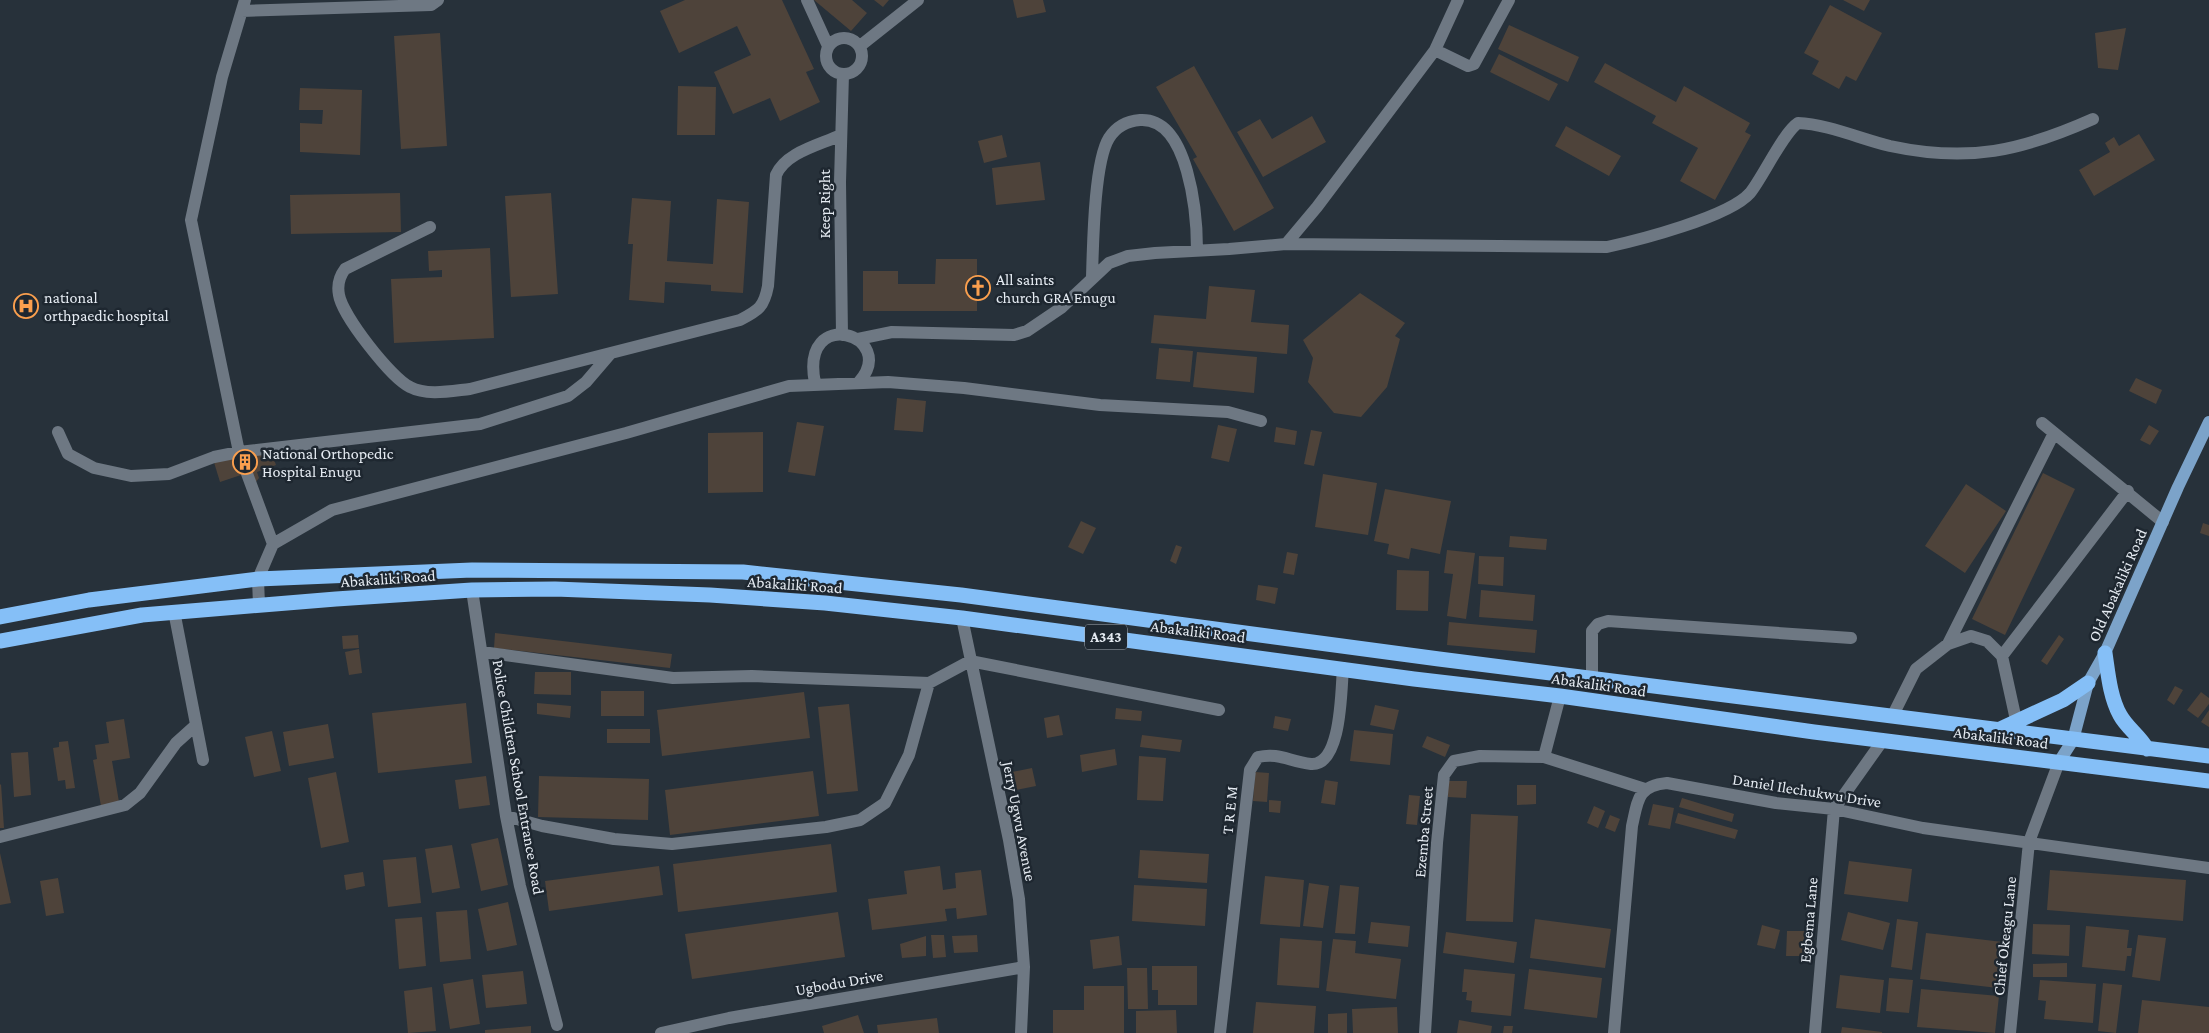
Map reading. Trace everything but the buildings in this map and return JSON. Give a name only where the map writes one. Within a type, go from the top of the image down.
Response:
[{"type":"highway","name":"Abakaliki Road","points":[[0,617],[89,600],[258,579],[472,570],[743,572],[961,595],[1592,678],[1893,714],[2072,740],[2209,756]]},
{"type":"highway","name":"Abakaliki Road","points":[[0,641],[92,623],[174,612],[472,590],[555,589],[710,595],[825,603],[962,618],[1344,668],[1414,679],[1560,696],[1883,740],[2209,781]]},
{"type":"highway","points":[[2105,653],[2110,684],[2120,715],[2141,739],[2147,749]]},
{"type":"highway","points":[[1998,730],[2016,720],[2063,700],[2088,683]]},
{"type":"main road","name":"Old Abakaliki Road","points":[[2059,762],[2072,740],[2088,683],[2105,653],[2209,422]]},
{"type":"street","points":[[273,544],[239,452],[192,220],[222,77],[244,5],[431,5],[438,0]]},
{"type":"street","points":[[807,0],[828,46],[826,60],[836,72],[843,74],[850,74],[860,65],[862,52],[854,39],[844,37],[835,39],[828,46]]},
{"type":"street","points":[[860,46],[918,0]]},
{"type":"street","points":[[1286,244],[1317,207],[1435,50],[1458,0]]},
{"type":"street","points":[[1435,50],[1468,66],[1474,64],[1509,0]]},
{"type":"street","name":"Keep Right","points":[[842,335],[841,135],[843,74]]},
{"type":"street","points":[[815,383],[812,368],[813,356],[818,346],[826,338],[842,335],[858,339],[892,332],[1014,334],[1027,331],[1054,313],[1109,263],[1128,256],[1286,244],[1607,247],[1647,239],[1728,208],[1749,194],[1798,123],[1924,152],[1956,154],[2007,150],[2051,138],[2093,118]]},
{"type":"street","points":[[1092,277],[1100,162],[1108,139],[1117,127],[1133,121],[1151,120],[1163,125],[1171,135],[1192,186],[1196,210],[1197,250]]},
{"type":"street","points":[[430,227],[351,265],[340,276],[339,295],[347,315],[392,374],[403,383],[410,388],[427,392],[470,389],[740,320],[765,302],[768,286],[776,175],[780,165],[792,157],[841,135]]},
{"type":"street","points":[[858,339],[865,347],[868,358],[866,372],[859,382]]},
{"type":"street","points":[[58,432],[68,454],[94,468],[131,476],[169,474],[214,457],[239,452],[480,424],[568,396],[586,382],[610,354]]},
{"type":"street","points":[[259,605],[258,579],[273,544],[332,510],[626,433],[789,386],[815,383],[859,382],[964,388],[1100,405],[1228,412],[1261,421]]},
{"type":"street","points":[[2042,423],[2128,491],[2163,522]]},
{"type":"street","points":[[1948,644],[2054,433]]},
{"type":"street","points":[[2002,656],[2128,491]]},
{"type":"street","name":"Police Children School Entrance Road","points":[[472,590],[506,816],[520,886],[557,1025]]},
{"type":"street","points":[[174,612],[203,760]]},
{"type":"street","name":"Jerry Ugwu Avenue","points":[[962,618],[969,642],[970,661],[1009,840],[1019,899],[1024,967],[1020,1033]]},
{"type":"street","points":[[1592,678],[1592,631],[1598,624],[1608,621],[1851,638]]},
{"type":"street","points":[[1893,714],[1916,669],[1948,644],[1971,636],[1987,641],[2002,656],[2016,720]]},
{"type":"street","points":[[482,652],[673,678],[752,676],[929,683],[970,661],[1219,710]]},
{"type":"street","name":"T R E M","points":[[1220,1033],[1250,770],[1258,757],[1271,754],[1313,764],[1326,759],[1336,740],[1344,668]]},
{"type":"street","points":[[506,816],[542,826],[614,839],[672,844],[826,827],[860,820],[885,804],[909,755],[929,683]]},
{"type":"street","points":[[1544,757],[1560,696]]},
{"type":"street","points":[[0,837],[125,805],[140,793],[176,744],[196,725]]},
{"type":"street","points":[[1834,809],[1883,740]]},
{"type":"street","name":"Ezemba Street","points":[[1425,1033],[1437,843],[1444,775],[1454,761],[1480,756],[1544,757],[1645,789]]},
{"type":"street","name":"Chief Okeagu Lane","points":[[2010,1033],[2029,842],[2059,762]]},
{"type":"street","name":"Daniel Ilechukwu Drive","points":[[1645,789],[1667,783],[1776,803],[1834,809],[1923,828],[2209,868]]},
{"type":"street","points":[[1614,1033],[1632,826],[1638,797],[1645,789]]},
{"type":"street","name":"Egbema Lane","points":[[1815,1033],[1834,809]]},
{"type":"street","name":"Ugbodu Drive","points":[[661,1033],[729,1018],[1024,967]]},
{"type":"place","name":"All saints church GRA Enugu","points":[[978,288]]},
{"type":"place","name":"national orthpaedic hospital","points":[[26,306]]},
{"type":"place","name":"National Orthopedic Hospital Enugu","points":[[245,462]]}]
